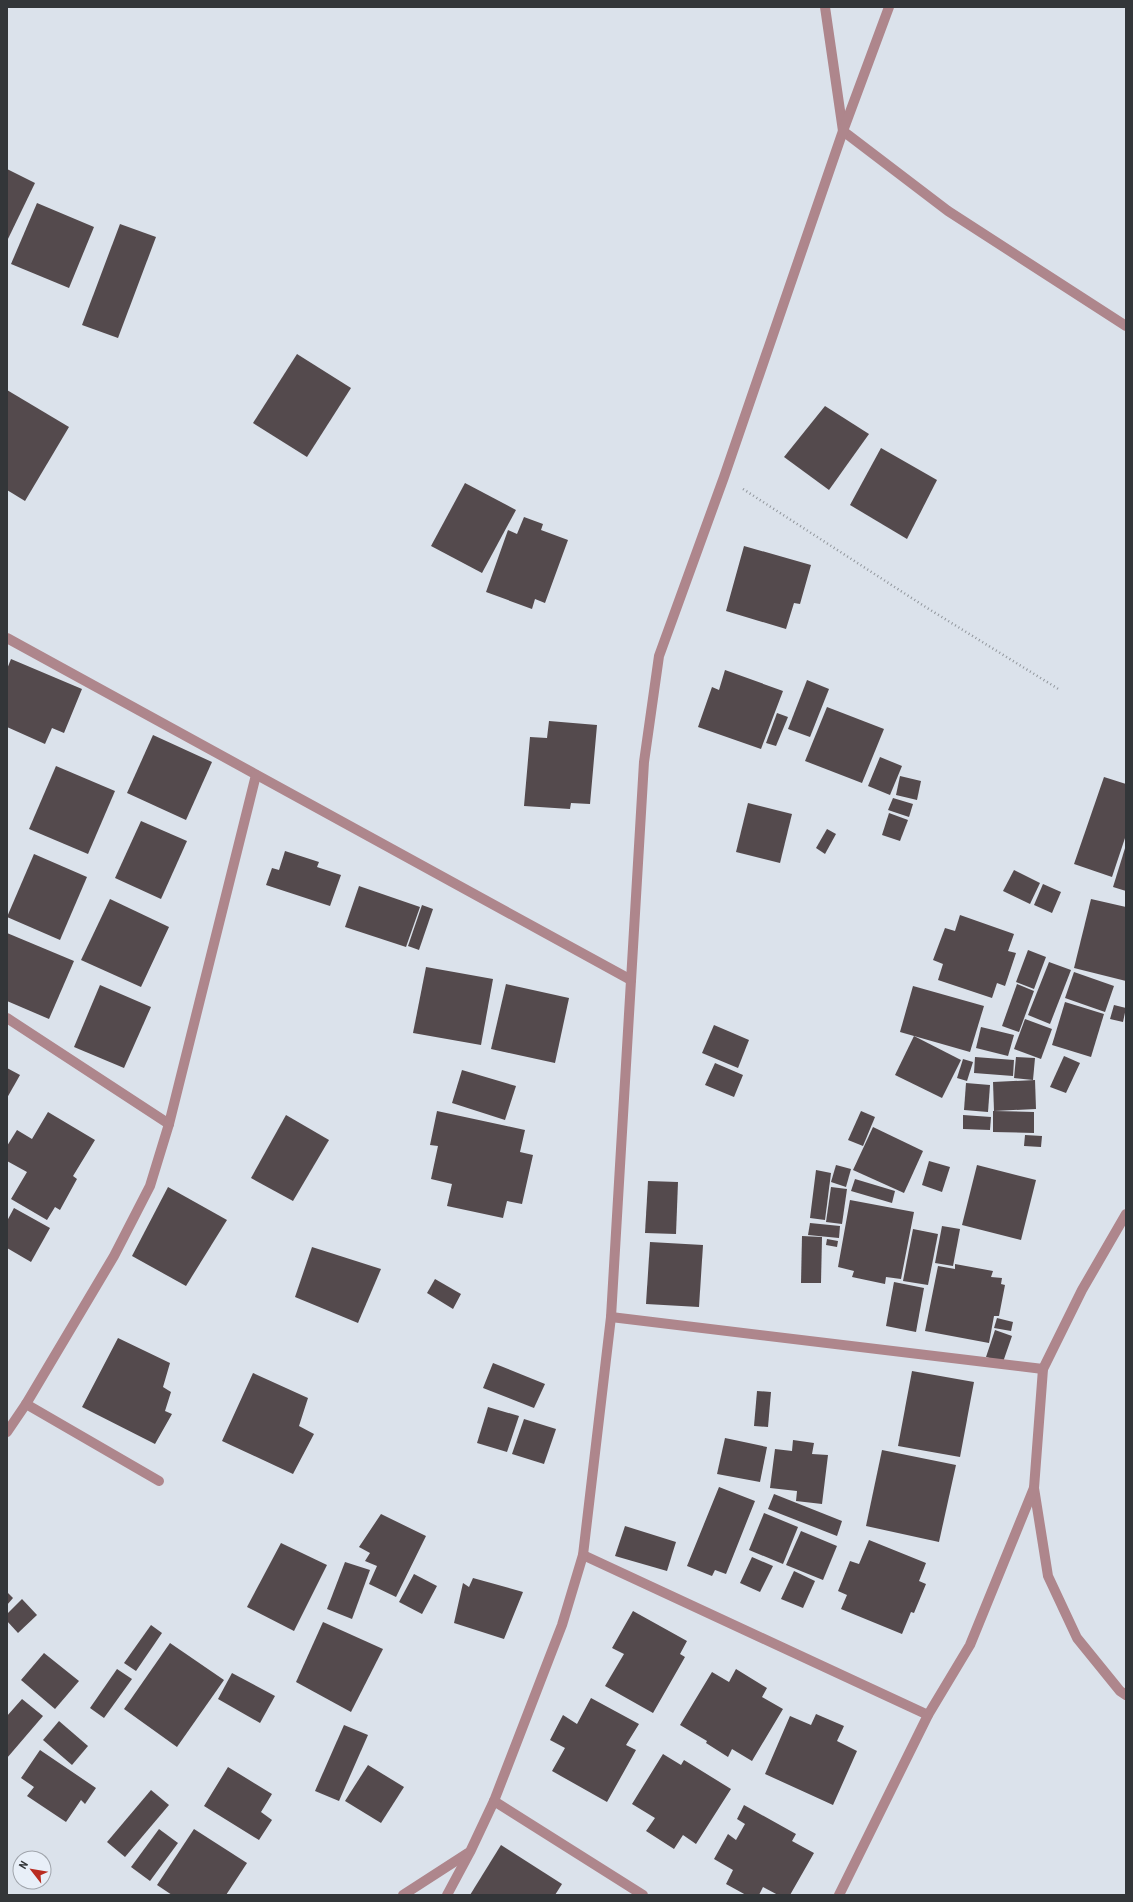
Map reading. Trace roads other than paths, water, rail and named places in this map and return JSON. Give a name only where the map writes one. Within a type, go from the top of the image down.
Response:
[{"type":"street","points":[[825,7],[843,130],[948,211],[1126,326]]},
{"type":"street","points":[[447,1895],[470,1852],[494,1801],[562,1625],[583,1555],[611,1317],[644,762],[659,656],[724,477],[843,130],[889,7]]},
{"type":"street","points":[[7,638],[631,980]]},
{"type":"street","points":[[7,1432],[26,1404],[118,1249],[150,1186],[170,1124],[256,775]]},
{"type":"street","points":[[7,1018],[170,1124]]},
{"type":"street","points":[[1126,1214],[1082,1290],[1043,1370],[1034,1488],[1048,1576],[1077,1638],[1120,1691],[1126,1695]]},
{"type":"street","points":[[611,1317],[1043,1370]]},
{"type":"street","points":[[26,1404],[159,1481]]},
{"type":"street","points":[[839,1895],[928,1716],[970,1645],[1034,1488]]},
{"type":"street","points":[[583,1555],[928,1716]]},
{"type":"street","points":[[494,1801],[643,1895]]},
{"type":"street","points":[[402,1895],[470,1852]]}]
